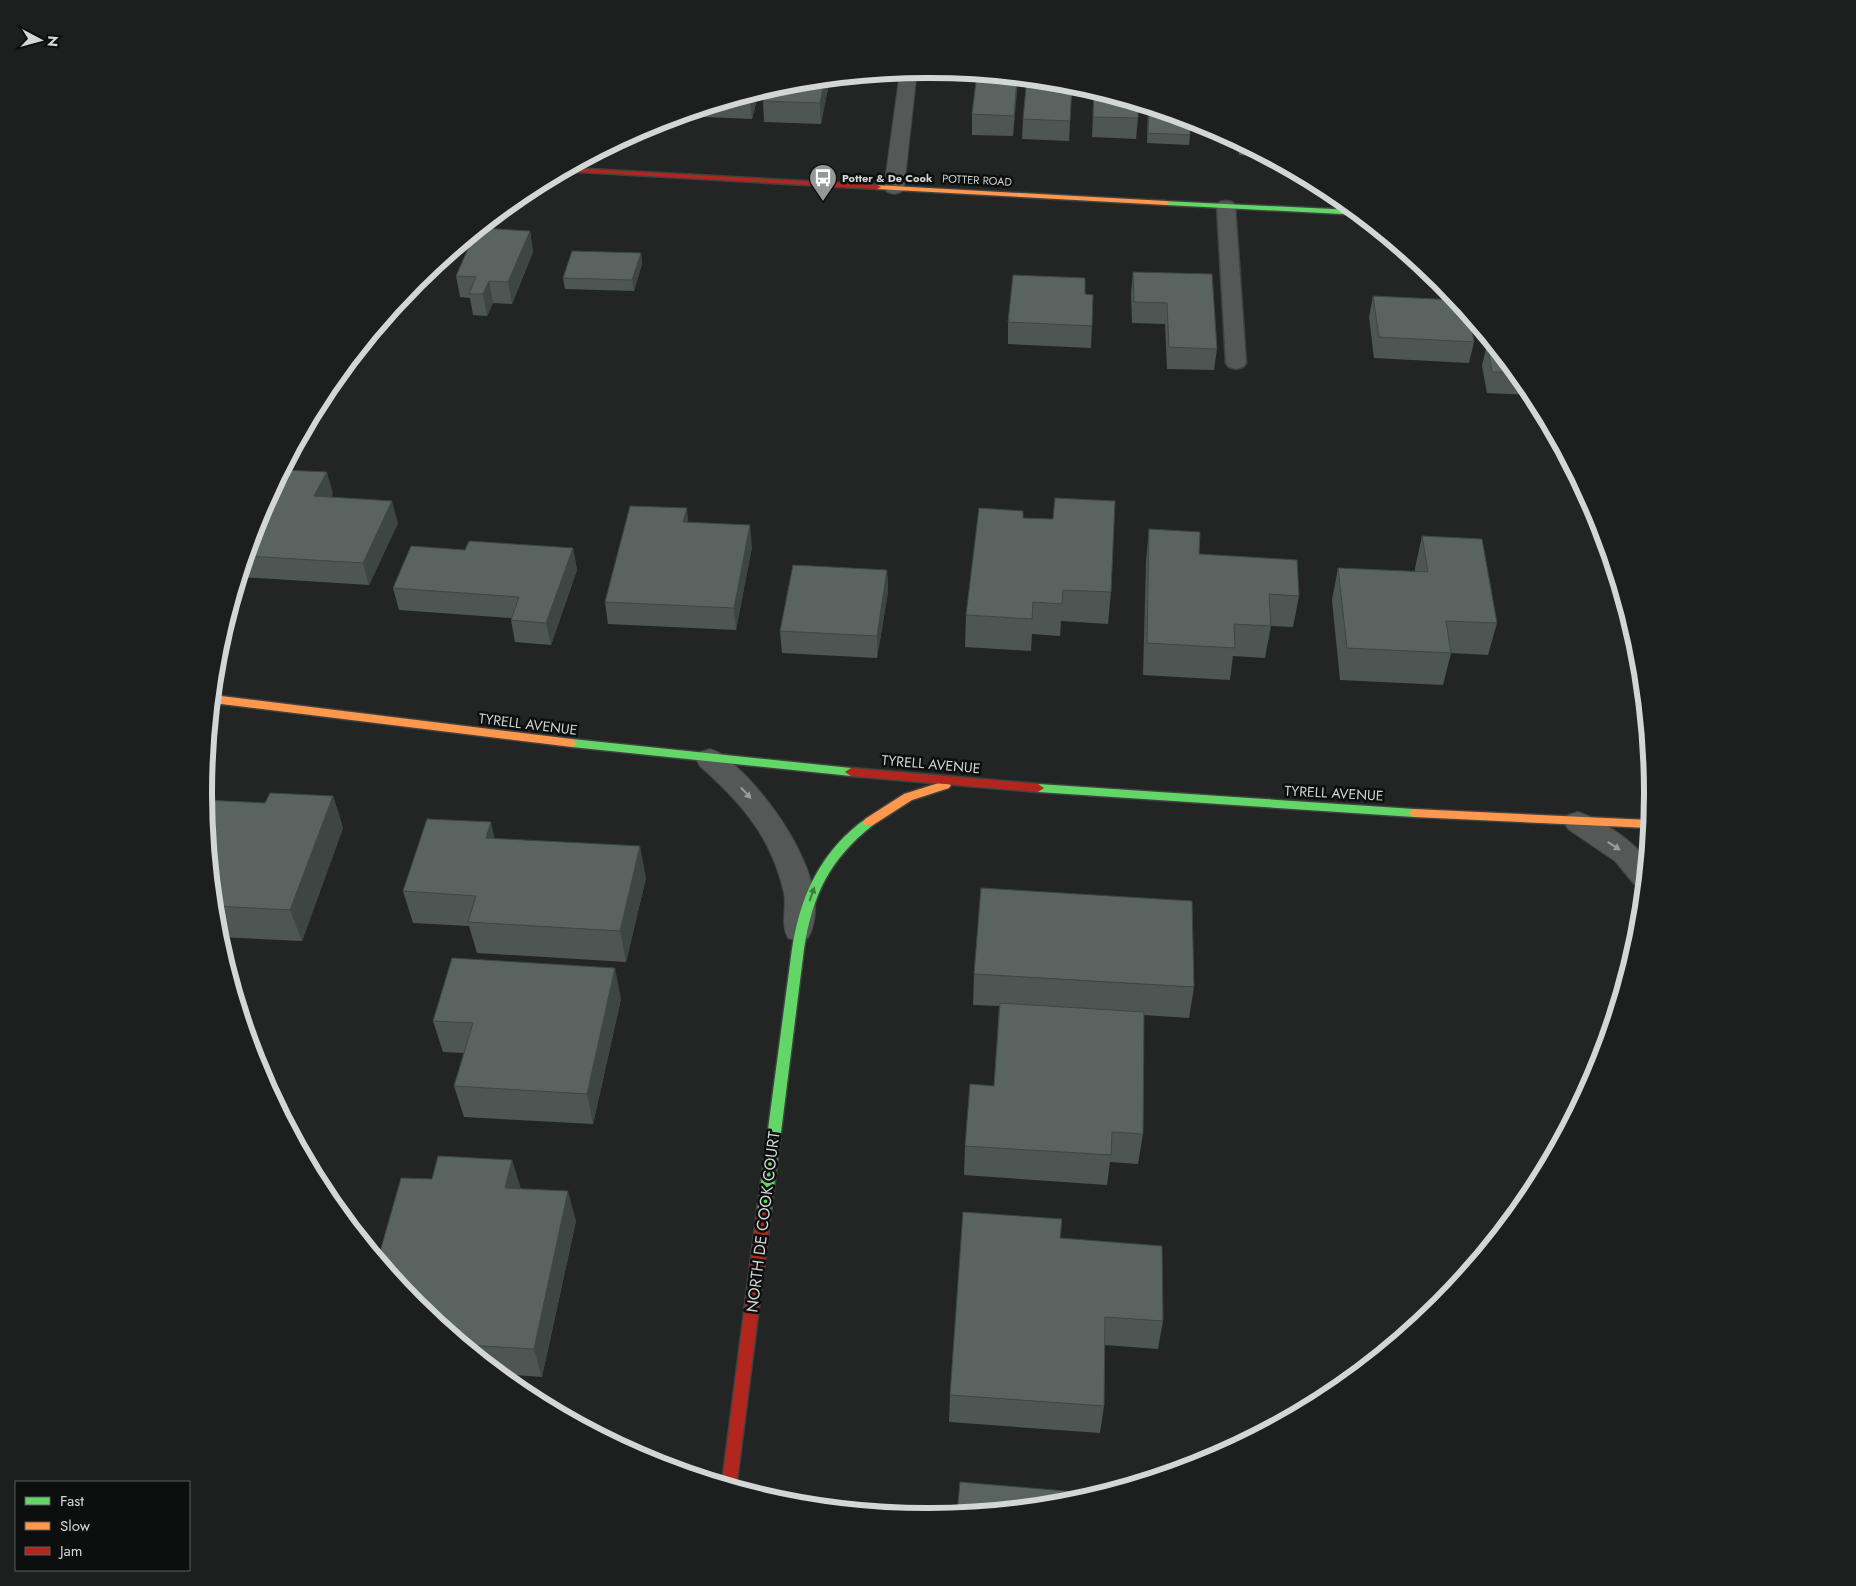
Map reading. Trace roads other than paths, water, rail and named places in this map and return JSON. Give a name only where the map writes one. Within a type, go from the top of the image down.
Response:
[{"type":"street","points":[[894,188],[908,78]]},
{"type":"street","name":"POTTER ROAD","points":[[575,171],[1346,212]]},
{"type":"street","name":"TYRELL AVENUE","points":[[219,700],[509,737],[710,759],[958,781],[1208,800],[1578,822],[1643,824]]},
{"type":"street","name":"NORTH DE COOK COURT","points":[[710,759],[747,792],[772,826],[789,860],[799,898],[797,959]]},
{"type":"street","name":"NORTH DE COOK COURT","points":[[730,1480],[797,959],[812,892],[828,865],[850,838],[876,816],[910,796],[958,781]]},
{"type":"street","points":[[1578,822],[1625,853],[1639,870]]},
{"type":"lane","points":[[1226,206],[1236,363]]},
{"type":"place","name":"Potter & De Cook","points":[[823,202]]}]
